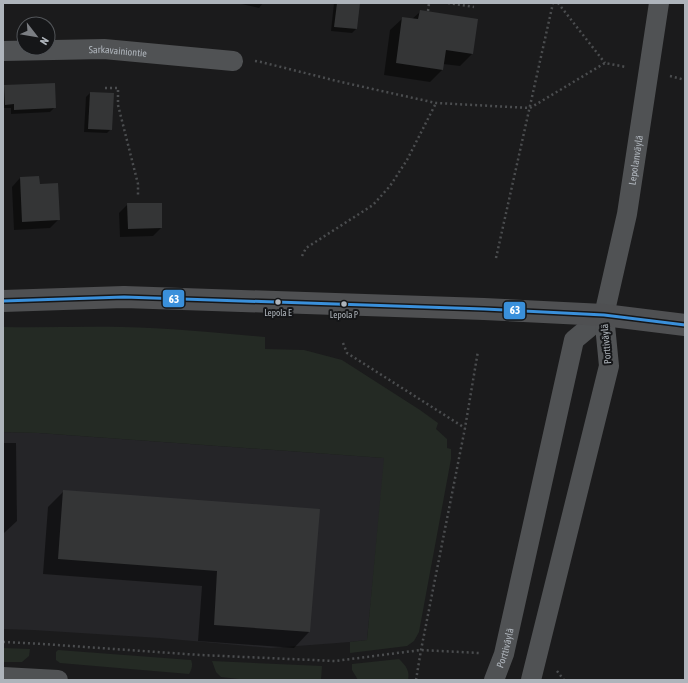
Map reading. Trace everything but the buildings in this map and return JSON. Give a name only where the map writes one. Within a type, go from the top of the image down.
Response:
[{"type":"main road","points":[[3,301],[124,297],[484,309],[604,315],[685,325]]},
{"type":"street","name":"Lepolanväylä","points":[[604,315],[626,214],[659,3]]},
{"type":"street","name":"Sarkavainiontie","points":[[3,51],[104,49],[233,61]]},
{"type":"street","name":"Porttiväylä","points":[[494,680],[504,654],[574,340],[604,315]]},
{"type":"street","name":"Porttiväylä","points":[[531,680],[609,366],[604,315]]},
{"type":"street","points":[[3,677],[58,680]]},
{"type":"path","points":[[428,10],[429,3]]},
{"type":"path","points":[[448,3],[474,7]]},
{"type":"path","points":[[496,258],[552,3]]},
{"type":"path","points":[[558,3],[605,63],[685,80]]},
{"type":"path","points":[[233,61],[261,62],[341,82],[436,102],[530,108],[605,63]]},
{"type":"path","points":[[105,88],[118,88],[118,105],[138,184],[138,196]]},
{"type":"path","points":[[302,256],[306,248],[373,205],[390,186],[407,160],[436,102]]},
{"type":"path","points":[[343,343],[347,353],[465,428]]},
{"type":"path","points":[[416,680],[465,428],[478,351]]},
{"type":"path","points":[[3,642],[200,655],[334,661],[421,650]]},
{"type":"shaded area","points":[[3,327],[140,328],[265,337],[265,349],[304,350],[342,360],[438,423],[436,429],[447,439],[447,448],[451,449],[451,459],[419,632],[414,641],[407,646],[350,653],[350,642],[367,640],[384,458],[39,433],[3,432]]},
{"type":"shaded area","points":[[3,432],[39,433],[385,458],[367,640],[271,648],[160,638],[3,629]]},
{"type":"shaded area","points":[[3,648],[30,649],[29,656],[22,662],[3,662]]},
{"type":"shaded area","points":[[58,650],[191,660],[192,667],[189,674],[60,663],[56,660],[56,652]]},
{"type":"shaded area","points":[[399,659],[407,669],[408,680],[358,680],[352,670],[352,664]]},
{"type":"shaded area","points":[[212,661],[322,666],[321,680],[248,680],[221,677],[216,672]]},
{"type":"transit line","name":"63","points":[[3,301],[124,297],[484,309],[604,315],[685,325]]},
{"type":"place","name":"Lepola E","points":[[278,302]]},
{"type":"place","name":"Lepola P","points":[[344,304]]}]
